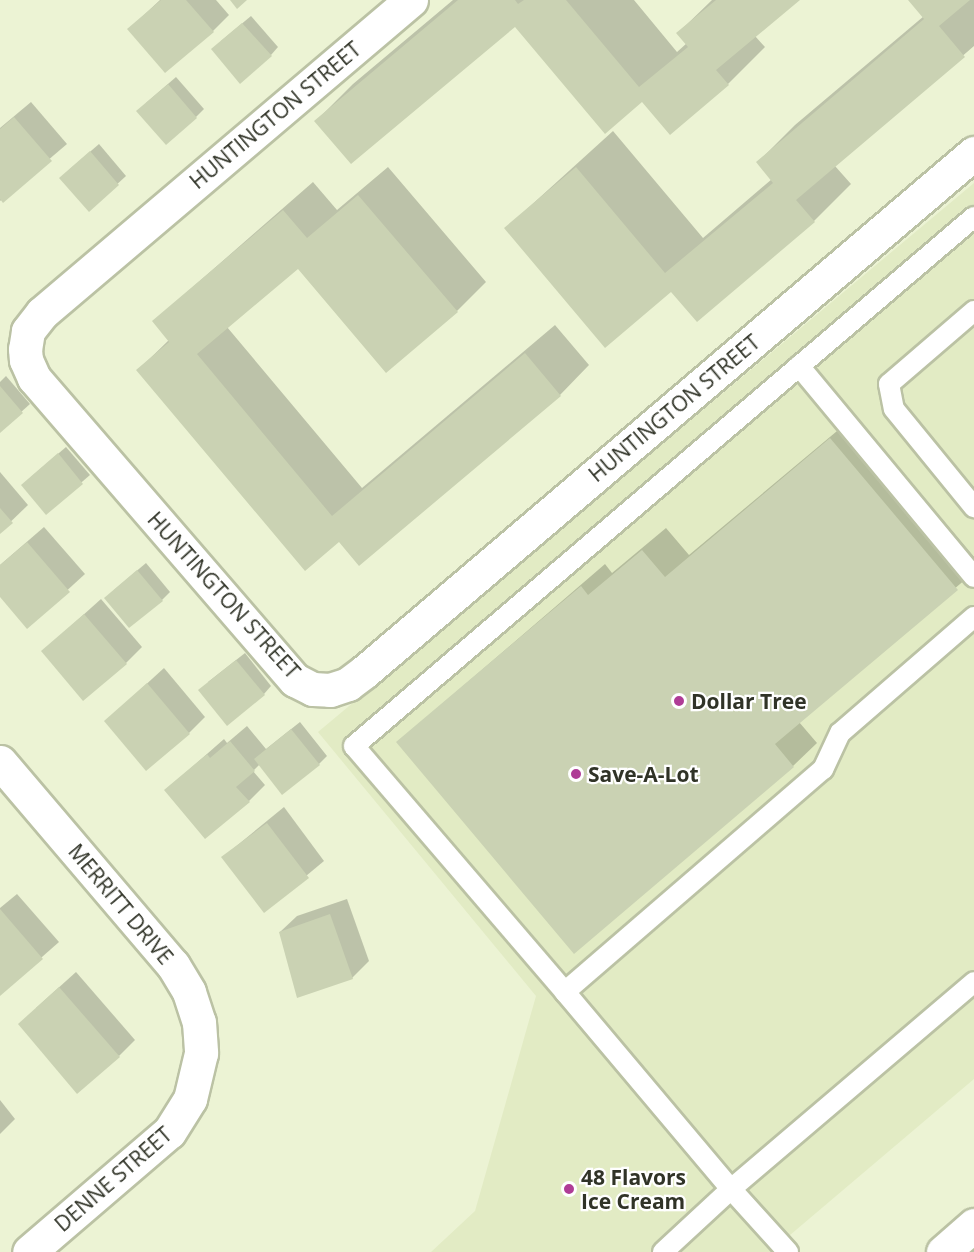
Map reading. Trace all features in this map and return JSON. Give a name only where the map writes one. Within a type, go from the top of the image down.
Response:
[{"type":"street","name":"HUNTINGTON STREET","points":[[411,0],[42,313],[28,331],[26,360],[34,378],[295,680],[314,689],[330,690],[348,684],[364,672],[974,153]]},
{"type":"street","name":"MERRITT DRIVE","points":[[0,762],[173,965],[189,992],[199,1022],[199,1066]]},
{"type":"street","name":"DENNE STREET","points":[[41,1248],[169,1132],[190,1099],[199,1066]]},
{"type":"street","points":[[943,1252],[974,1226]]},
{"type":"lane","points":[[788,1252],[731,1189],[354,746],[974,217]]},
{"type":"lane","points":[[974,311],[889,384],[894,409],[974,507]]},
{"type":"lane","points":[[799,366],[974,577]]},
{"type":"lane","points":[[565,992],[823,769],[840,733],[974,617]]},
{"type":"lane","points":[[663,1252],[731,1189],[974,982]]},
{"type":"shaded area","points":[[974,183],[974,1079],[770,1252],[431,1252],[475,1211],[536,996],[318,732]]},
{"type":"building","points":[[161,0],[186,0],[214,32],[165,73],[127,29]]},
{"type":"building","points":[[230,0],[247,0],[237,9]]},
{"type":"building","points":[[458,0],[515,0],[518,4],[524,0],[566,0],[639,87],[688,47],[676,33],[716,0],[800,0],[716,70],[729,85],[670,135],[642,102],[605,134],[515,27],[351,164],[314,121]]},
{"type":"building","points":[[908,0],[970,0],[939,26],[965,57],[796,200],[815,222],[697,322],[671,292],[605,348],[504,228],[576,167],[665,273],[773,183],[756,162],[924,19]]},
{"type":"building","points":[[242,23],[272,56],[240,84],[211,49]]},
{"type":"building","points":[[168,84],[197,118],[166,145],[136,111]]},
{"type":"building","points":[[14,117],[52,161],[3,203],[0,199],[0,129]]},
{"type":"building","points":[[90,151],[119,185],[89,212],[59,178]]},
{"type":"building","points":[[358,195],[458,312],[386,373],[298,269],[197,354],[332,516],[525,353],[561,396],[359,566],[339,542],[305,571],[136,370],[169,342],[152,321],[283,210],[307,238]]},
{"type":"building","points":[[0,386],[23,413],[0,433]]},
{"type":"building","points":[[830,438],[958,590],[775,744],[794,767],[574,954],[396,742],[581,586],[588,595],[642,550],[665,577]]},
{"type":"building","points":[[58,453],[83,484],[46,515],[21,485]]},
{"type":"building","points":[[0,508],[13,523],[0,534]]},
{"type":"building","points":[[27,542],[70,592],[27,629],[0,597],[0,565]]},
{"type":"building","points":[[137,570],[163,601],[129,628],[104,598]]},
{"type":"building","points":[[84,614],[127,664],[83,701],[41,651]]},
{"type":"building","points":[[236,660],[265,695],[227,726],[198,690]]},
{"type":"building","points":[[147,683],[190,734],[146,771],[104,721]]},
{"type":"building","points":[[291,729],[320,765],[282,795],[254,759]]},
{"type":"building","points":[[230,741],[255,771],[236,787],[250,802],[205,839],[164,790],[207,754],[210,758]]},
{"type":"building","points":[[267,823],[309,878],[264,913],[221,857]]},
{"type":"building","points":[[0,909],[43,959],[0,996]]},
{"type":"building","points":[[330,914],[353,979],[297,998],[279,932]]},
{"type":"building","points":[[59,987],[120,1057],[77,1094],[18,1024]]},
{"type":"place","name":"Dollar Tree","points":[[679,701]]},
{"type":"place","name":"Save-A-Lot","points":[[576,774]]},
{"type":"place","name":"48 Flavors Ice Cream","points":[[569,1189]]}]
